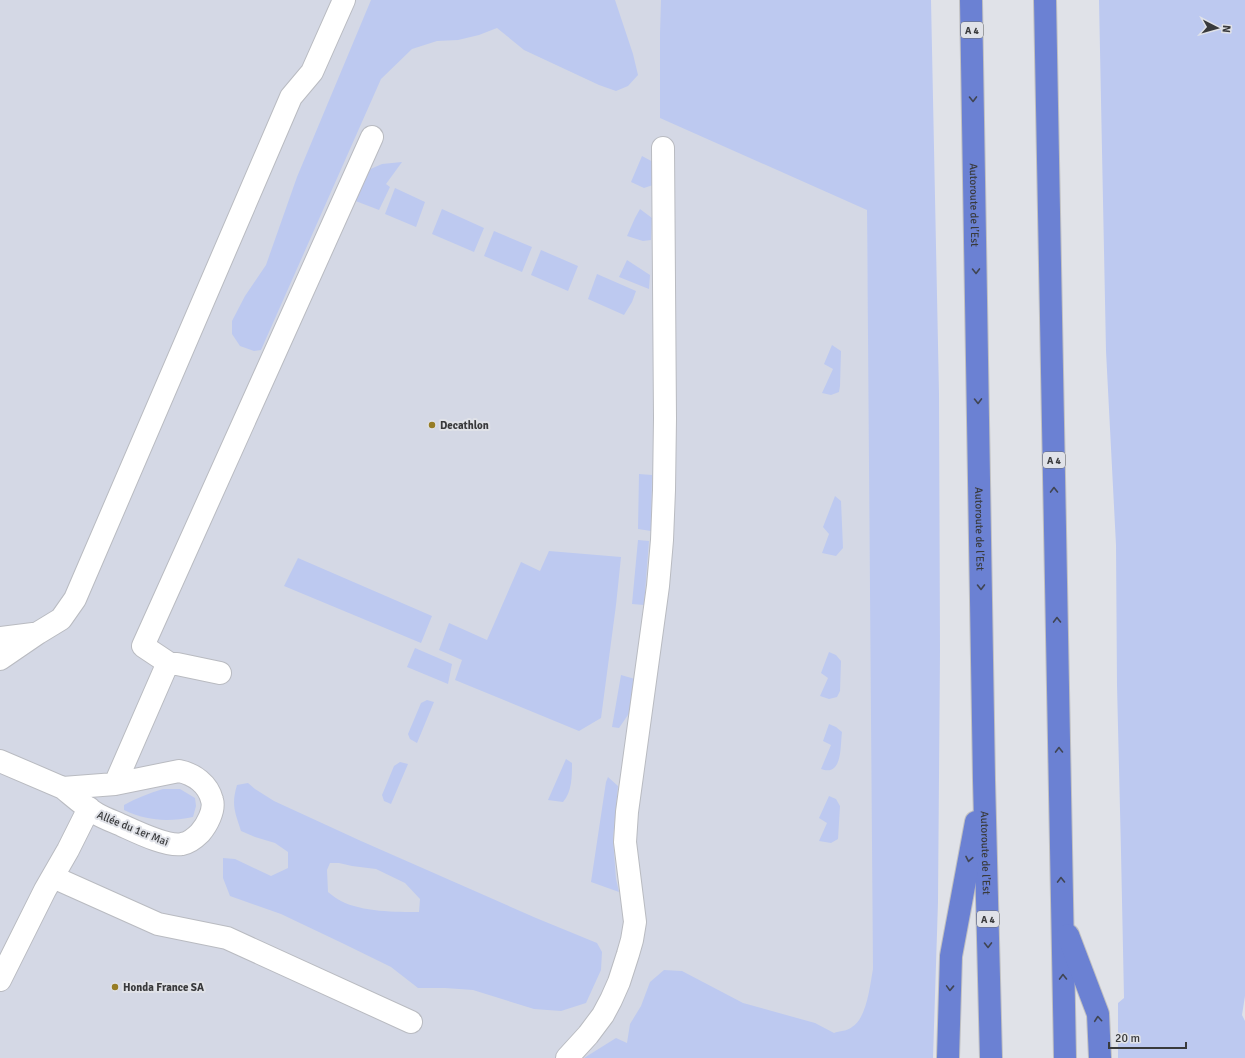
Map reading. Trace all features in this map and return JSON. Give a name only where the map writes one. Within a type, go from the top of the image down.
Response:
[{"type":"highway","name":"Autoroute de l’Est","points":[[971,0],[984,780],[991,1058]]},
{"type":"highway","name":"A 4","points":[[1045,0],[1065,1058]]},
{"type":"highway","points":[[948,1058],[951,956],[984,780]]},
{"type":"highway","points":[[1062,919],[1098,1014],[1100,1058]]},
{"type":"street","points":[[1,651],[38,633],[61,619],[76,599],[291,97],[312,72],[344,0]]},
{"type":"street","points":[[220,673],[177,664],[170,664],[143,646],[372,137]]},
{"type":"street","points":[[567,1058],[588,1035],[603,1015],[611,1000],[628,954],[635,922],[625,842],[627,812],[658,586],[664,490],[665,341],[663,148]]},
{"type":"street","points":[[115,784],[166,667],[170,664]]},
{"type":"street","name":"Allée du 1er Mai","points":[[0,761],[63,788],[97,814],[153,839],[174,845],[184,844],[196,837],[206,826],[211,815],[212,800],[207,790],[198,779],[189,773],[179,770],[115,784],[63,788]]},
{"type":"street","points":[[0,980],[45,890],[68,850],[89,808]]},
{"type":"street","points":[[53,877],[158,924],[227,938],[411,1022]]},
{"type":"shaded area","points":[[0,0],[855,0],[867,210],[878,1058],[0,1058]]},
{"type":"shaded area","points":[[371,0],[615,0],[633,54],[638,75],[628,86],[616,91],[599,85],[524,50],[497,28],[479,35],[458,40],[437,41],[412,49],[381,79],[261,350],[254,351],[240,346],[232,334],[232,321],[245,296],[266,265],[297,177]]},
{"type":"shaded area","points":[[661,0],[931,0],[939,394],[940,651],[938,902],[933,1058],[584,1058],[616,1038],[627,1043],[630,1024],[641,1006],[650,982],[664,970],[682,971],[743,1003],[815,1023],[834,1033],[846,1030],[857,1023],[867,1001],[873,969],[867,210],[660,118]]},
{"type":"shaded area","points":[[1099,0],[1245,0],[1245,996],[1242,1015],[1245,1021],[1245,1058],[1118,1058],[1118,1003],[1124,998],[1117,685],[1116,545],[1106,351]]},
{"type":"shaded area","points":[[642,156],[655,163],[653,185],[644,188],[631,182]]},
{"type":"shaded area","points":[[402,162],[386,184],[390,187],[379,210],[353,200],[366,171],[382,164]]},
{"type":"shaded area","points":[[395,188],[425,202],[416,227],[385,214]]},
{"type":"shaded area","points":[[442,209],[484,228],[474,252],[432,234]]},
{"type":"shaded area","points":[[640,209],[652,218],[651,240],[643,241],[627,236]]},
{"type":"shaded area","points":[[494,231],[532,247],[522,272],[484,256]]},
{"type":"shaded area","points":[[541,250],[578,266],[568,291],[531,275]]},
{"type":"shaded area","points":[[627,260],[650,275],[649,289],[619,277]]},
{"type":"shaded area","points":[[597,274],[636,291],[632,302],[624,315],[588,299]]},
{"type":"shaded area","points":[[832,345],[841,351],[839,392],[831,395],[822,393],[833,369],[824,364]]},
{"type":"shaded area","points":[[639,474],[652,475],[651,531],[638,529]]},
{"type":"shaded area","points":[[835,496],[841,501],[843,548],[836,556],[822,553],[829,534],[823,527]]},
{"type":"shaded area","points":[[638,540],[649,541],[644,605],[632,604]]},
{"type":"shaded area","points":[[549,551],[621,557],[601,718],[579,731],[455,680],[462,660],[439,650],[449,623],[487,640],[521,562],[540,571]]},
{"type":"shaded area","points":[[298,558],[432,616],[421,643],[284,586]]},
{"type":"shaded area","points":[[415,648],[452,664],[448,684],[407,667]]},
{"type":"shaded area","points":[[829,652],[836,655],[841,661],[840,691],[837,697],[829,699],[820,696],[828,678],[821,673]]},
{"type":"shaded area","points":[[621,675],[635,679],[630,712],[619,728],[612,727]]},
{"type":"shaded area","points":[[427,700],[434,702],[417,743],[410,739],[408,734],[421,703]]},
{"type":"shaded area","points":[[829,724],[842,732],[839,759],[833,769],[828,770],[821,769],[831,745],[823,741]]},
{"type":"shaded area","points":[[566,759],[572,763],[572,778],[568,794],[563,802],[548,800]]},
{"type":"shaded area","points":[[400,762],[408,764],[391,804],[384,801],[382,795],[394,766]]},
{"type":"shaded area","points":[[608,777],[618,786],[613,839],[616,879],[619,892],[591,882]]},
{"type":"shaded area","points":[[248,783],[274,801],[361,841],[536,918],[597,943],[602,952],[601,970],[586,1003],[561,1011],[534,1009],[473,990],[418,988],[391,967],[342,943],[281,914],[230,896],[223,878],[223,858],[235,859],[271,876],[288,868],[288,852],[275,843],[241,831],[234,803],[237,785]],"holes":[[[330,863],[376,869],[405,883],[420,899],[419,912],[369,909],[349,905],[339,900],[328,892],[327,870]]]},
{"type":"shaded area","points":[[163,789],[180,789],[195,798],[196,806],[193,817],[175,820],[158,820],[133,814],[124,810],[124,805]]},
{"type":"shaded area","points":[[829,796],[836,799],[840,806],[838,839],[831,843],[819,841],[827,823],[819,818]]},
{"type":"place","name":"Decathlon","points":[[432,425]]},
{"type":"place","name":"Honda France SA","points":[[115,987]]}]
